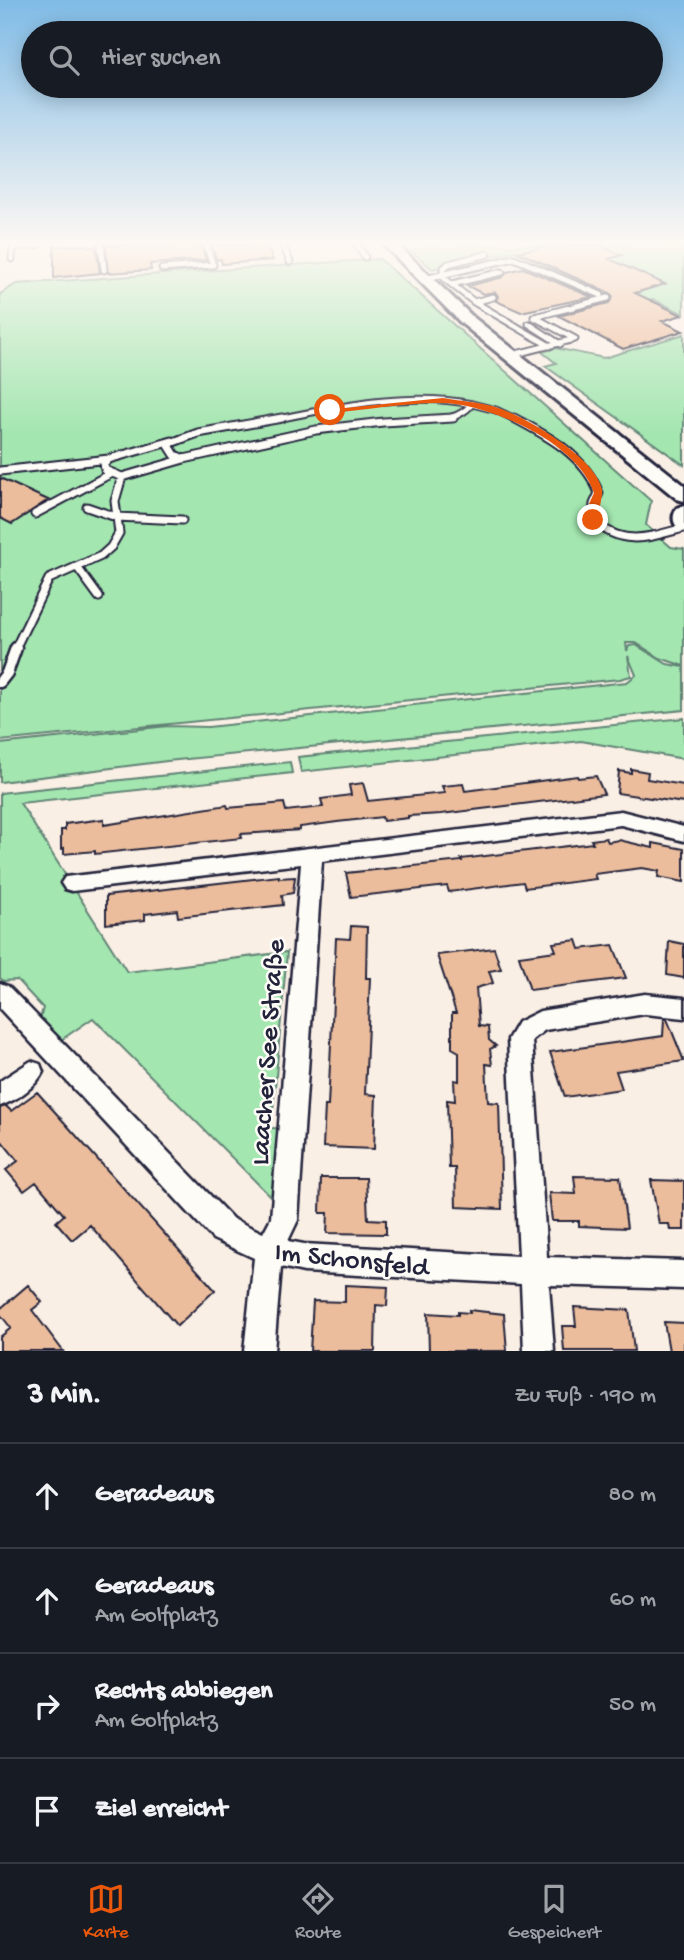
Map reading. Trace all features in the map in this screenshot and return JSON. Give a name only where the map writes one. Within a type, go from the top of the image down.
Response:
[{"type":"main road","points":[[454,308],[684,495]]},
{"type":"main road","points":[[684,512],[684,526]]},
{"type":"street","points":[[72,883],[621,818],[684,834]]},
{"type":"street","name":"Laacher See Straße","points":[[259,1351],[269,1251],[284,1220],[312,855]]},
{"type":"street","name":"Im Schonsfeld","points":[[0,993],[223,1229],[269,1251],[304,1258],[534,1271],[684,1275]]},
{"type":"street","points":[[539,1351],[519,1046],[523,1033],[540,1021],[645,1004],[684,1008]]},
{"type":"street","points":[[0,1095],[31,1072]]},
{"type":"lane","points":[[484,308],[550,346]]},
{"type":"lane","points":[[510,324],[564,308]]},
{"type":"lane","points":[[512,355],[575,339],[534,317]]},
{"type":"lane","points":[[529,324],[560,344]]},
{"type":"lane","points":[[0,471],[24,470],[75,460],[109,459],[233,427],[330,410],[443,401],[492,409],[549,438],[579,460],[599,493],[594,504],[593,520],[603,532],[632,539],[684,526]]},
{"type":"lane","points":[[109,459],[104,464],[105,471],[122,477],[251,442],[314,431],[450,419],[463,414],[472,404]]},
{"type":"lane","points":[[172,441],[168,444],[169,448],[184,459]]},
{"type":"lane","points":[[35,514],[110,474]]},
{"type":"lane","points":[[0,682],[7,673],[49,579],[101,556],[111,547],[119,533],[115,501],[122,477]]},
{"type":"lane","points":[[87,507],[116,517],[182,520]]},
{"type":"lane","points":[[77,567],[99,597]]},
{"type":"green space","points":[[0,308],[435,308],[651,501],[646,525],[671,547],[684,549],[684,666],[660,658],[636,643],[626,643],[627,651],[629,646],[636,645],[667,664],[684,667],[684,710],[167,761],[0,782],[0,744],[168,726],[208,727],[627,682],[636,675],[628,656],[631,676],[620,679],[0,741]]},
{"type":"green space","points":[[672,308],[684,308],[684,314]]},
{"type":"green space","points":[[684,334],[684,465],[545,366],[556,363],[542,352],[555,348],[604,358]]},
{"type":"green space","points":[[684,718],[684,759],[581,741],[301,772],[298,757]]},
{"type":"green space","points":[[290,762],[292,773],[20,803],[127,972],[287,952],[273,1110],[264,1110],[262,1127],[283,1129],[275,1201],[93,1018],[61,1040],[40,1019],[43,1008],[17,980],[3,981],[0,978],[0,793]]},
{"type":"building","points":[[512,308],[540,308],[521,312]]},
{"type":"building","points":[[590,308],[667,308],[682,315],[662,321],[683,331],[623,349],[559,316]]},
{"type":"building","points":[[0,478],[48,500],[12,524],[0,518]]},
{"type":"building","points":[[631,769],[648,772],[647,779],[684,785],[684,803],[617,793],[619,771],[631,773]]},
{"type":"building","points":[[577,776],[596,776],[604,794],[383,821],[382,817],[337,822],[300,827],[300,830],[241,834],[242,838],[95,854],[95,851],[64,854],[64,848],[61,849],[61,830],[65,830],[65,824],[104,819],[104,825],[227,805],[228,808],[284,803],[286,811],[323,807],[321,799],[351,795],[349,785],[363,783],[368,801],[445,793],[442,786],[463,784],[465,791]]},
{"type":"building","points":[[606,838],[608,842],[619,840],[653,848],[653,843],[684,849],[684,882],[658,877],[659,871],[642,868],[594,874],[596,879],[525,888],[523,882],[449,892],[447,886],[351,897],[346,873],[462,861],[461,859],[593,843],[591,840]]},
{"type":"building","points":[[279,876],[295,877],[293,893],[282,895],[283,905],[178,917],[177,910],[145,914],[145,920],[106,924],[106,896]]},
{"type":"building","points":[[351,926],[367,927],[366,978],[370,978],[365,1094],[376,1095],[374,1149],[323,1147],[325,1106],[328,1106],[336,938],[350,939]]},
{"type":"building","points":[[577,940],[580,949],[613,945],[626,978],[530,990],[519,956],[556,951],[553,943]]},
{"type":"building","points":[[669,941],[684,944],[684,978],[667,975]]},
{"type":"building","points":[[494,948],[501,969],[489,971],[493,983],[476,988],[479,1026],[488,1027],[489,1040],[496,1046],[490,1049],[492,1065],[486,1064],[488,1102],[499,1103],[502,1209],[456,1207],[455,1168],[449,1168],[447,1100],[455,1101],[454,1080],[459,1081],[459,1052],[452,1048],[452,1013],[456,1013],[437,955]]},
{"type":"building","points":[[664,1019],[667,1019],[684,1061],[616,1071],[622,1089],[565,1097],[550,1052],[663,1036]]},
{"type":"building","points":[[37,1092],[215,1290],[177,1326],[90,1225],[72,1240],[56,1222],[64,1215],[36,1182],[24,1191],[6,1170],[18,1161],[0,1139],[0,1108],[6,1106],[11,1111]]},
{"type":"building","points":[[574,1176],[620,1177],[627,1228],[579,1226],[579,1221],[552,1221],[549,1193],[576,1194]]},
{"type":"building","points":[[321,1178],[366,1178],[368,1219],[386,1220],[386,1234],[327,1233],[328,1213],[320,1213]]},
{"type":"building","points":[[651,1180],[684,1181],[684,1230],[670,1230],[669,1224],[659,1224]]},
{"type":"building","points":[[28,1285],[42,1302],[32,1310],[63,1351],[0,1351],[0,1337],[11,1328],[0,1314],[0,1309]]},
{"type":"building","points":[[345,1285],[388,1287],[387,1306],[376,1305],[375,1351],[310,1351],[313,1301],[345,1302]]},
{"type":"building","points":[[574,1307],[629,1310],[634,1351],[564,1351],[562,1326],[576,1326]]},
{"type":"building","points":[[469,1310],[504,1314],[507,1351],[429,1351],[428,1313],[458,1315],[458,1312],[470,1313]]},
{"type":"building","points":[[664,1322],[684,1323],[684,1351],[669,1351]]},
{"type":"route","points":[[330,410],[443,401],[492,409],[549,438],[579,460],[593,476],[599,493],[594,504],[593,520]]}]
